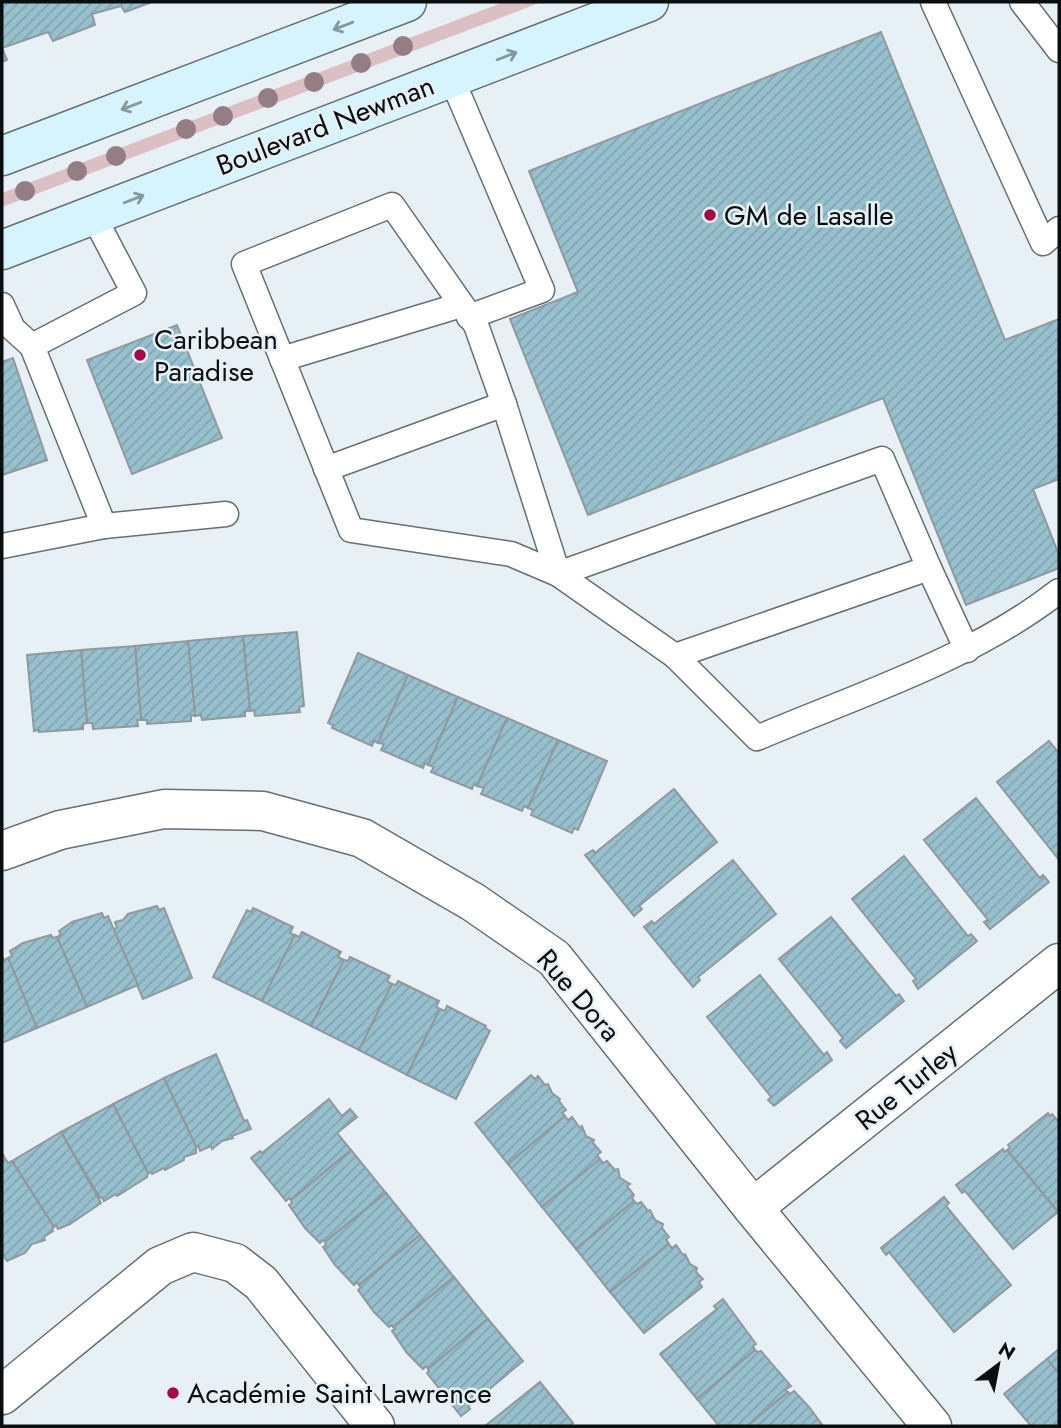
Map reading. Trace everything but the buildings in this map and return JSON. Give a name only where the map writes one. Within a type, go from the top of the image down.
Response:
[{"type":"main road","points":[[2,156],[407,2]]},
{"type":"main road","name":"Boulevard Newman","points":[[2,250],[649,2]]},
{"type":"street","name":"Rue Dora","points":[[2,851],[60,830],[164,809],[263,811],[362,838],[473,902],[554,958],[752,1208],[932,1426]]},
{"type":"street","name":"Rue Turley","points":[[752,1208],[1059,963]]},
{"type":"street","points":[[2,1395],[160,1266],[193,1252],[235,1264],[261,1283],[374,1426]]},
{"type":"lane","points":[[933,2],[1043,243],[1059,229]]},
{"type":"lane","points":[[1021,2],[1059,50]]},
{"type":"lane","points":[[282,359],[542,289],[451,78]]},
{"type":"lane","points":[[558,574],[476,326],[392,205],[244,264],[351,530],[510,554],[558,574],[675,656],[757,738],[967,650],[1037,608],[1059,591]]},
{"type":"lane","points":[[32,346],[134,293],[93,215]]},
{"type":"lane","points":[[2,305],[13,329],[32,346],[104,526]]},
{"type":"lane","points":[[326,469],[504,404]]},
{"type":"lane","points":[[558,574],[882,459],[967,650]]},
{"type":"lane","points":[[2,546],[104,526],[226,513]]},
{"type":"lane","points":[[675,656],[929,568]]},
{"type":"shaded area","points":[[504,2],[542,2],[2,207],[2,193]]},
{"type":"place","name":"GM de Lasalle","points":[[710,215]]},
{"type":"place","name":"Caribbean Paradise","points":[[140,355]]},
{"type":"place","name":"Académie Saint Lawrence","points":[[173,1393]]}]
